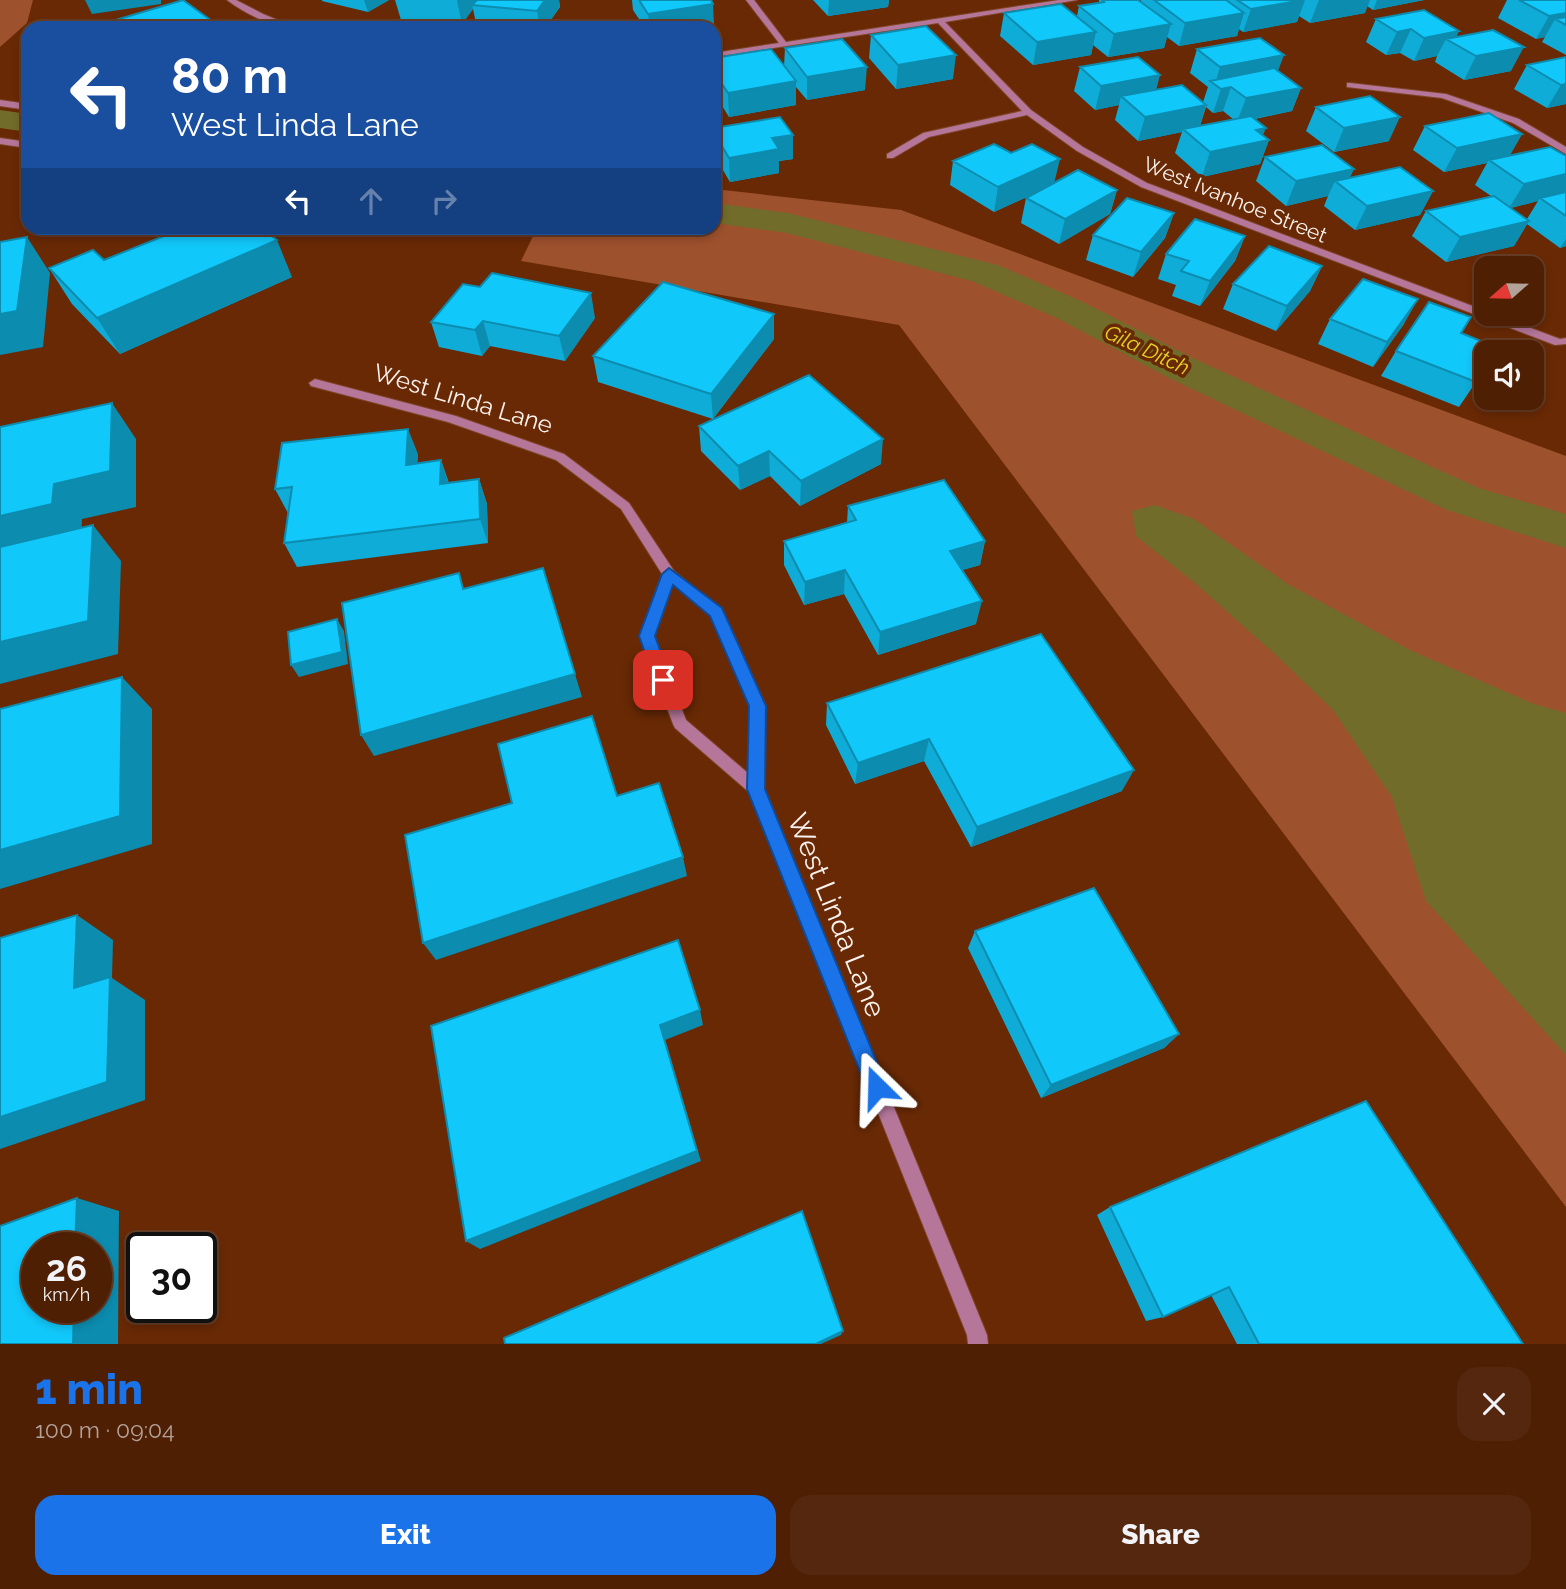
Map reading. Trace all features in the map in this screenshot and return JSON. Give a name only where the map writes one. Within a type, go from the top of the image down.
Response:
[{"type":"street","points":[[750,0],[784,44]]},
{"type":"street","points":[[721,54],[1073,0]]},
{"type":"street","points":[[232,1],[274,21]]},
{"type":"street","name":"West Ivanhoe Street","points":[[940,21],[1028,112],[1080,149],[1144,186],[1563,342]]},
{"type":"street","points":[[1350,85],[1443,96],[1516,121],[1566,151]]},
{"type":"street","points":[[0,103],[21,106]]},
{"type":"street","points":[[890,156],[926,135],[1028,112]]},
{"type":"street","points":[[0,141],[21,144]]},
{"type":"street","name":"West Linda Lane","points":[[315,383],[452,419],[560,457],[625,506],[669,574],[716,612],[758,706],[756,789],[980,1341]]},
{"type":"street","name":"West Linda Lane","points":[[669,574],[647,636],[680,724],[756,789]]},
{"type":"shaded area","points":[[0,0],[33,0],[28,21],[21,21],[21,28],[0,47]]},
{"type":"shaded area","points":[[721,190],[901,210],[1566,456],[1566,1207],[899,325],[521,261],[534,235],[721,235]]},
{"type":"shaded area","points":[[1155,505],[1194,519],[1288,584],[1412,651],[1534,704],[1566,713],[1566,1055],[1426,901],[1392,797],[1333,710],[1195,583],[1136,536],[1132,511]]},
{"type":"building","points":[[183,0],[212,21],[117,21]]},
{"type":"building","points":[[477,0],[545,0],[537,11],[472,5]]},
{"type":"building","points":[[639,0],[711,0],[713,4],[648,14]]},
{"type":"building","points":[[1102,0],[1138,0],[1171,24],[1114,34],[1079,6],[1104,2]]},
{"type":"building","points":[[1154,0],[1226,0],[1244,13],[1185,23]]},
{"type":"building","points":[[1237,0],[1303,0],[1251,9]]},
{"type":"building","points":[[1519,0],[1566,0],[1566,13],[1549,16]]},
{"type":"building","points":[[1061,4],[1096,32],[1037,42],[1004,13]]},
{"type":"building","points":[[1424,10],[1459,31],[1424,38],[1411,29],[1397,32],[1376,19]]},
{"type":"building","points":[[1566,17],[1566,25],[1555,19]]},
{"type":"building","points":[[926,26],[956,55],[898,65],[871,35]]},
{"type":"building","points":[[1493,30],[1524,47],[1476,56],[1446,39]]},
{"type":"building","points":[[1260,38],[1284,55],[1220,67],[1197,49]]},
{"type":"building","points":[[842,39],[867,67],[807,77],[785,48]]},
{"type":"building","points":[[771,49],[796,81],[728,93],[721,82],[721,57]]},
{"type":"building","points":[[1138,57],[1160,75],[1101,86],[1080,67]]},
{"type":"building","points":[[1566,57],[1566,84],[1561,85],[1527,65]]},
{"type":"building","points":[[1274,68],[1301,88],[1246,98],[1231,87],[1221,89],[1210,81]]},
{"type":"building","points":[[1182,85],[1206,105],[1145,117],[1121,96]]},
{"type":"building","points":[[1370,96],[1400,117],[1344,128],[1316,107]]},
{"type":"building","points":[[1489,113],[1522,134],[1457,148],[1425,126]]},
{"type":"building","points":[[1251,116],[1266,128],[1256,130],[1269,140],[1210,152],[1183,129]]},
{"type":"building","points":[[780,117],[793,135],[772,138],[779,149],[729,158],[721,145],[721,127]]},
{"type":"building","points":[[994,144],[1011,153],[1032,144],[1060,159],[998,187],[953,161]]},
{"type":"building","points":[[1322,145],[1354,169],[1296,181],[1265,157]]},
{"type":"building","points":[[1550,147],[1566,156],[1566,174],[1524,184],[1489,160]]},
{"type":"building","points":[[1400,167],[1433,191],[1367,206],[1335,181]]},
{"type":"building","points":[[1078,170],[1117,190],[1065,219],[1026,198]]},
{"type":"building","points":[[1566,192],[1566,216],[1540,198]]},
{"type":"building","points":[[1494,196],[1529,221],[1460,237],[1426,211]]},
{"type":"building","points":[[1127,198],[1174,213],[1141,252],[1093,235]]},
{"type":"building","points":[[1195,219],[1245,236],[1210,281],[1181,271],[1189,261],[1166,254]]},
{"type":"building","points":[[166,235],[270,235],[277,240],[97,318],[49,268],[93,250],[104,260]]},
{"type":"building","points":[[27,237],[17,311],[0,314],[0,242]]},
{"type":"building","points":[[1269,246],[1322,266],[1287,306],[1233,284]]},
{"type":"building","points":[[492,273],[591,293],[559,336],[483,321],[475,330],[431,322],[463,284],[480,287]]},
{"type":"building","points":[[1363,279],[1418,299],[1387,342],[1330,319]]},
{"type":"building","points":[[663,282],[774,314],[711,394],[593,356]]},
{"type":"building","points":[[1429,302],[1471,317],[1461,333],[1478,340],[1474,340],[1474,381],[1396,351]]},
{"type":"building","points":[[809,375],[883,439],[801,481],[769,451],[738,466],[699,426]]},
{"type":"building","points":[[112,403],[110,471],[54,484],[52,504],[0,516],[0,427]]},
{"type":"building","points":[[408,429],[406,465],[441,460],[440,484],[479,479],[480,519],[284,543],[292,487],[275,489],[282,443]]},
{"type":"building","points":[[944,480],[985,541],[950,551],[982,601],[880,632],[845,570],[805,582],[784,541],[856,520],[848,506]]},
{"type":"building","points":[[93,525],[88,621],[0,642],[0,547]]},
{"type":"building","points":[[543,568],[575,674],[361,735],[342,603],[459,573],[463,589]]},
{"type":"building","points":[[337,619],[342,652],[291,665],[288,632]]},
{"type":"building","points":[[1041,634],[1134,770],[977,827],[929,739],[858,763],[827,703]]},
{"type":"building","points":[[122,677],[120,816],[0,850],[0,709]]},
{"type":"building","points":[[592,716],[617,796],[659,783],[683,857],[423,943],[405,835],[512,803],[498,744]]},
{"type":"building","points":[[1094,888],[1179,1034],[1051,1085],[975,931]]},
{"type":"building","points":[[77,915],[74,988],[110,977],[107,1082],[0,1117],[0,938]]},
{"type":"building","points":[[678,940],[700,1010],[660,1025],[697,1151],[466,1241],[431,1026]]},
{"type":"building","points":[[1366,1101],[1523,1344],[1259,1344],[1229,1287],[1163,1317],[1110,1207]]},
{"type":"building","points":[[77,1198],[76,1232],[21,1232],[21,1323],[74,1323],[73,1344],[0,1344],[0,1226]]},
{"type":"building","points":[[802,1211],[843,1331],[816,1344],[505,1344],[504,1338]]},
{"type":"waterway","name":"Gila Ditch","points":[[0,119],[21,122]]},
{"type":"waterway","name":"Gila Ditch","points":[[721,214],[788,223],[985,273],[1070,310],[1185,370],[1463,499],[1566,531]]},
{"type":"route","points":[[663,680],[647,636],[669,574],[716,612],[758,706],[756,789],[877,1087]]}]
